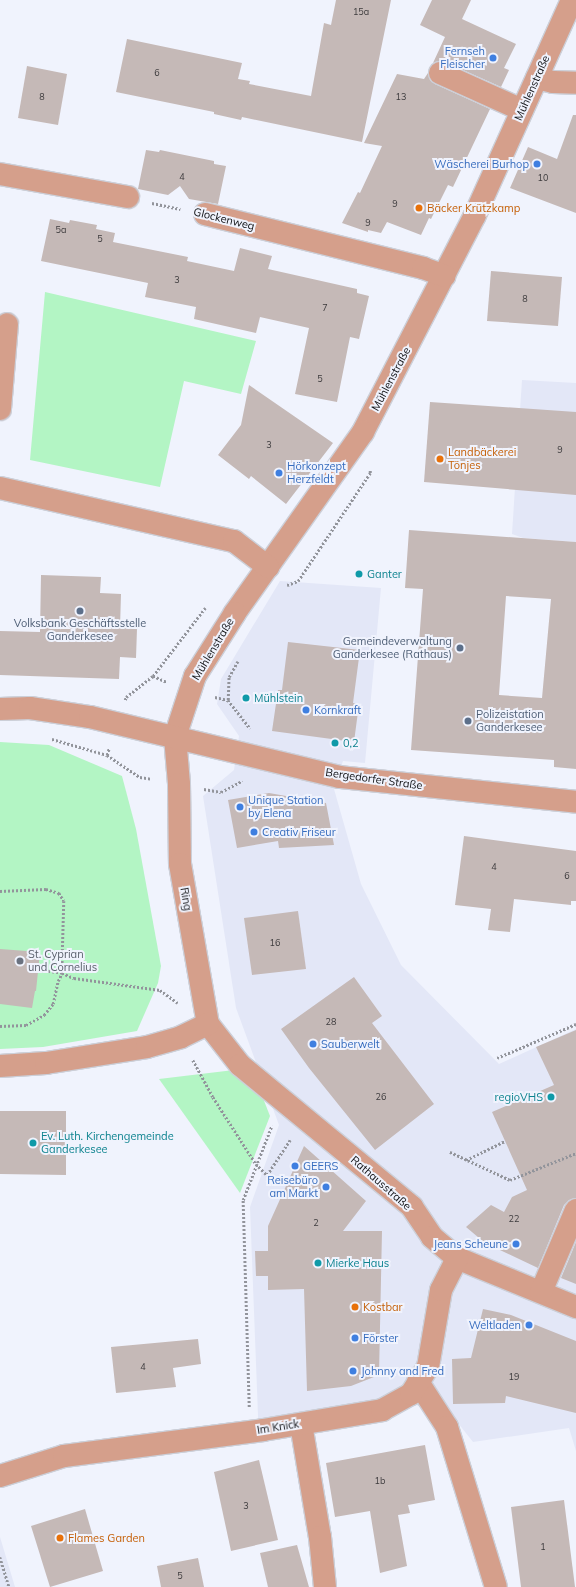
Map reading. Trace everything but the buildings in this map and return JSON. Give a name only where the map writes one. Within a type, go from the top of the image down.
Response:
[{"type":"street","name":"Mühlenstraße","points":[[175,737],[195,676],[268,567],[363,432],[445,276],[572,0]]},
{"type":"street","points":[[440,73],[522,110]]},
{"type":"street","points":[[537,78],[553,82],[576,83]]},
{"type":"street","points":[[0,174],[128,197]]},
{"type":"street","name":"Glockenweg","points":[[205,214],[423,268],[445,276]]},
{"type":"street","points":[[0,409],[7,324]]},
{"type":"street","points":[[0,488],[234,541],[268,567]]},
{"type":"street","points":[[0,709],[30,708],[90,717],[175,737]]},
{"type":"street","name":"Ring","points":[[175,737],[179,784],[180,864],[208,1024]]},
{"type":"street","name":"Bergedorfer Straße","points":[[175,737],[340,776],[576,802]]},
{"type":"street","points":[[0,1066],[46,1063],[131,1049],[181,1037],[208,1024]]},
{"type":"street","name":"Rathausstraße","points":[[208,1024],[240,1065],[412,1207],[432,1237],[457,1258],[576,1307]]},
{"type":"street","points":[[541,1292],[576,1210]]},
{"type":"street","name":"Im Knick","points":[[0,1476],[64,1456],[256,1431],[382,1410],[411,1394],[428,1368],[441,1290],[457,1258]]},
{"type":"street","points":[[418,1382],[448,1427],[496,1587]]},
{"type":"street","points":[[301,1424],[320,1537],[325,1587]]},
{"type":"path","name":"Glockenweg","points":[[128,197],[205,214]]},
{"type":"path","points":[[126,697],[153,676],[210,602]]},
{"type":"path","points":[[228,700],[251,729]]},
{"type":"path","points":[[48,738],[107,755],[140,777],[221,792],[243,780]]},
{"type":"path","points":[[0,891],[46,889],[59,894],[64,901],[62,973],[58,981],[53,1004],[44,1015],[26,1025],[0,1026]]},
{"type":"path","points":[[39,970],[62,973],[74,978],[160,990],[208,1024]]},
{"type":"path","points":[[497,1058],[576,1024]]},
{"type":"path","points":[[181,1037],[213,1097],[256,1164],[267,1175],[305,1118]]},
{"type":"path","points":[[256,1431],[243,1200],[282,1099]]},
{"type":"path","points":[[466,1160],[505,1141]]},
{"type":"path","points":[[450,1152],[510,1180],[576,1153]]},
{"type":"path","points":[[0,1557],[9,1587]]},
{"type":"shaded area","points":[[522,380],[576,383],[576,542],[523,538],[512,534]]},
{"type":"shaded area","points":[[280,581],[381,588],[365,763],[343,761],[334,789],[361,884],[401,965],[499,1064],[576,1029],[576,1451],[569,1428],[473,1442],[458,1423],[416,1405],[259,1442],[250,1207],[279,1125],[236,1008],[203,796],[234,770],[239,736],[217,704],[221,679]]},
{"type":"shaded area","points":[[0,1537],[15,1587],[0,1587]]},
{"type":"green space","points":[[45,292],[256,341],[241,394],[184,381],[160,487],[30,460]]},
{"type":"green space","points":[[0,742],[49,745],[122,776],[136,829],[161,966],[158,983],[137,1031],[43,1047],[0,1049]]},
{"type":"green space","points":[[234,1070],[261,1093],[270,1116],[240,1193],[159,1079]]},
{"type":"place","name":"Fernseh Fleischer","points":[[493,58]]},
{"type":"place","name":"Wäscherei Burhop","points":[[537,164]]},
{"type":"place","name":"Bäcker Krützkamp","points":[[419,208]]},
{"type":"place","name":"Landbäckerei Tönjes","points":[[440,459]]},
{"type":"place","name":"Hörkonzept Herzfeldt","points":[[279,473]]},
{"type":"place","name":"Ganter","points":[[359,574]]},
{"type":"place","name":"Volksbank Geschäftsstelle Ganderkesee","points":[[80,611]]},
{"type":"place","name":"Gemeindeverwaltung Ganderkesee (Rathaus)","points":[[460,648]]},
{"type":"place","name":"Mühlstein","points":[[246,698]]},
{"type":"place","name":"Kornkraft","points":[[306,710]]},
{"type":"place","name":"Polizeistation Ganderkesee","points":[[468,721]]},
{"type":"place","name":"0,2","points":[[335,743]]},
{"type":"place","name":"Unique Station by Elena","points":[[240,807]]},
{"type":"place","name":"Creativ Friseur","points":[[254,832]]},
{"type":"place","name":"St. Cyprian und Cornelius","points":[[20,961]]},
{"type":"place","name":"Sauberwelt","points":[[313,1044]]},
{"type":"place","name":"regioVHS","points":[[551,1097]]},
{"type":"place","name":"Ev. Luth. Kirchengemeinde Ganderkesee","points":[[33,1143]]},
{"type":"place","name":"GEERS","points":[[295,1166]]},
{"type":"place","name":"Reisebüro am Markt","points":[[326,1187]]},
{"type":"place","name":"Jeans Scheune","points":[[516,1244]]},
{"type":"place","name":"Mierke Haus","points":[[318,1263]]},
{"type":"place","name":"Kostbar","points":[[355,1307]]},
{"type":"place","name":"Weltladen","points":[[529,1325]]},
{"type":"place","name":"Förster","points":[[355,1338]]},
{"type":"place","name":"Johnny and Fred","points":[[353,1371]]},
{"type":"place","name":"Flames Garden","points":[[60,1538]]}]
